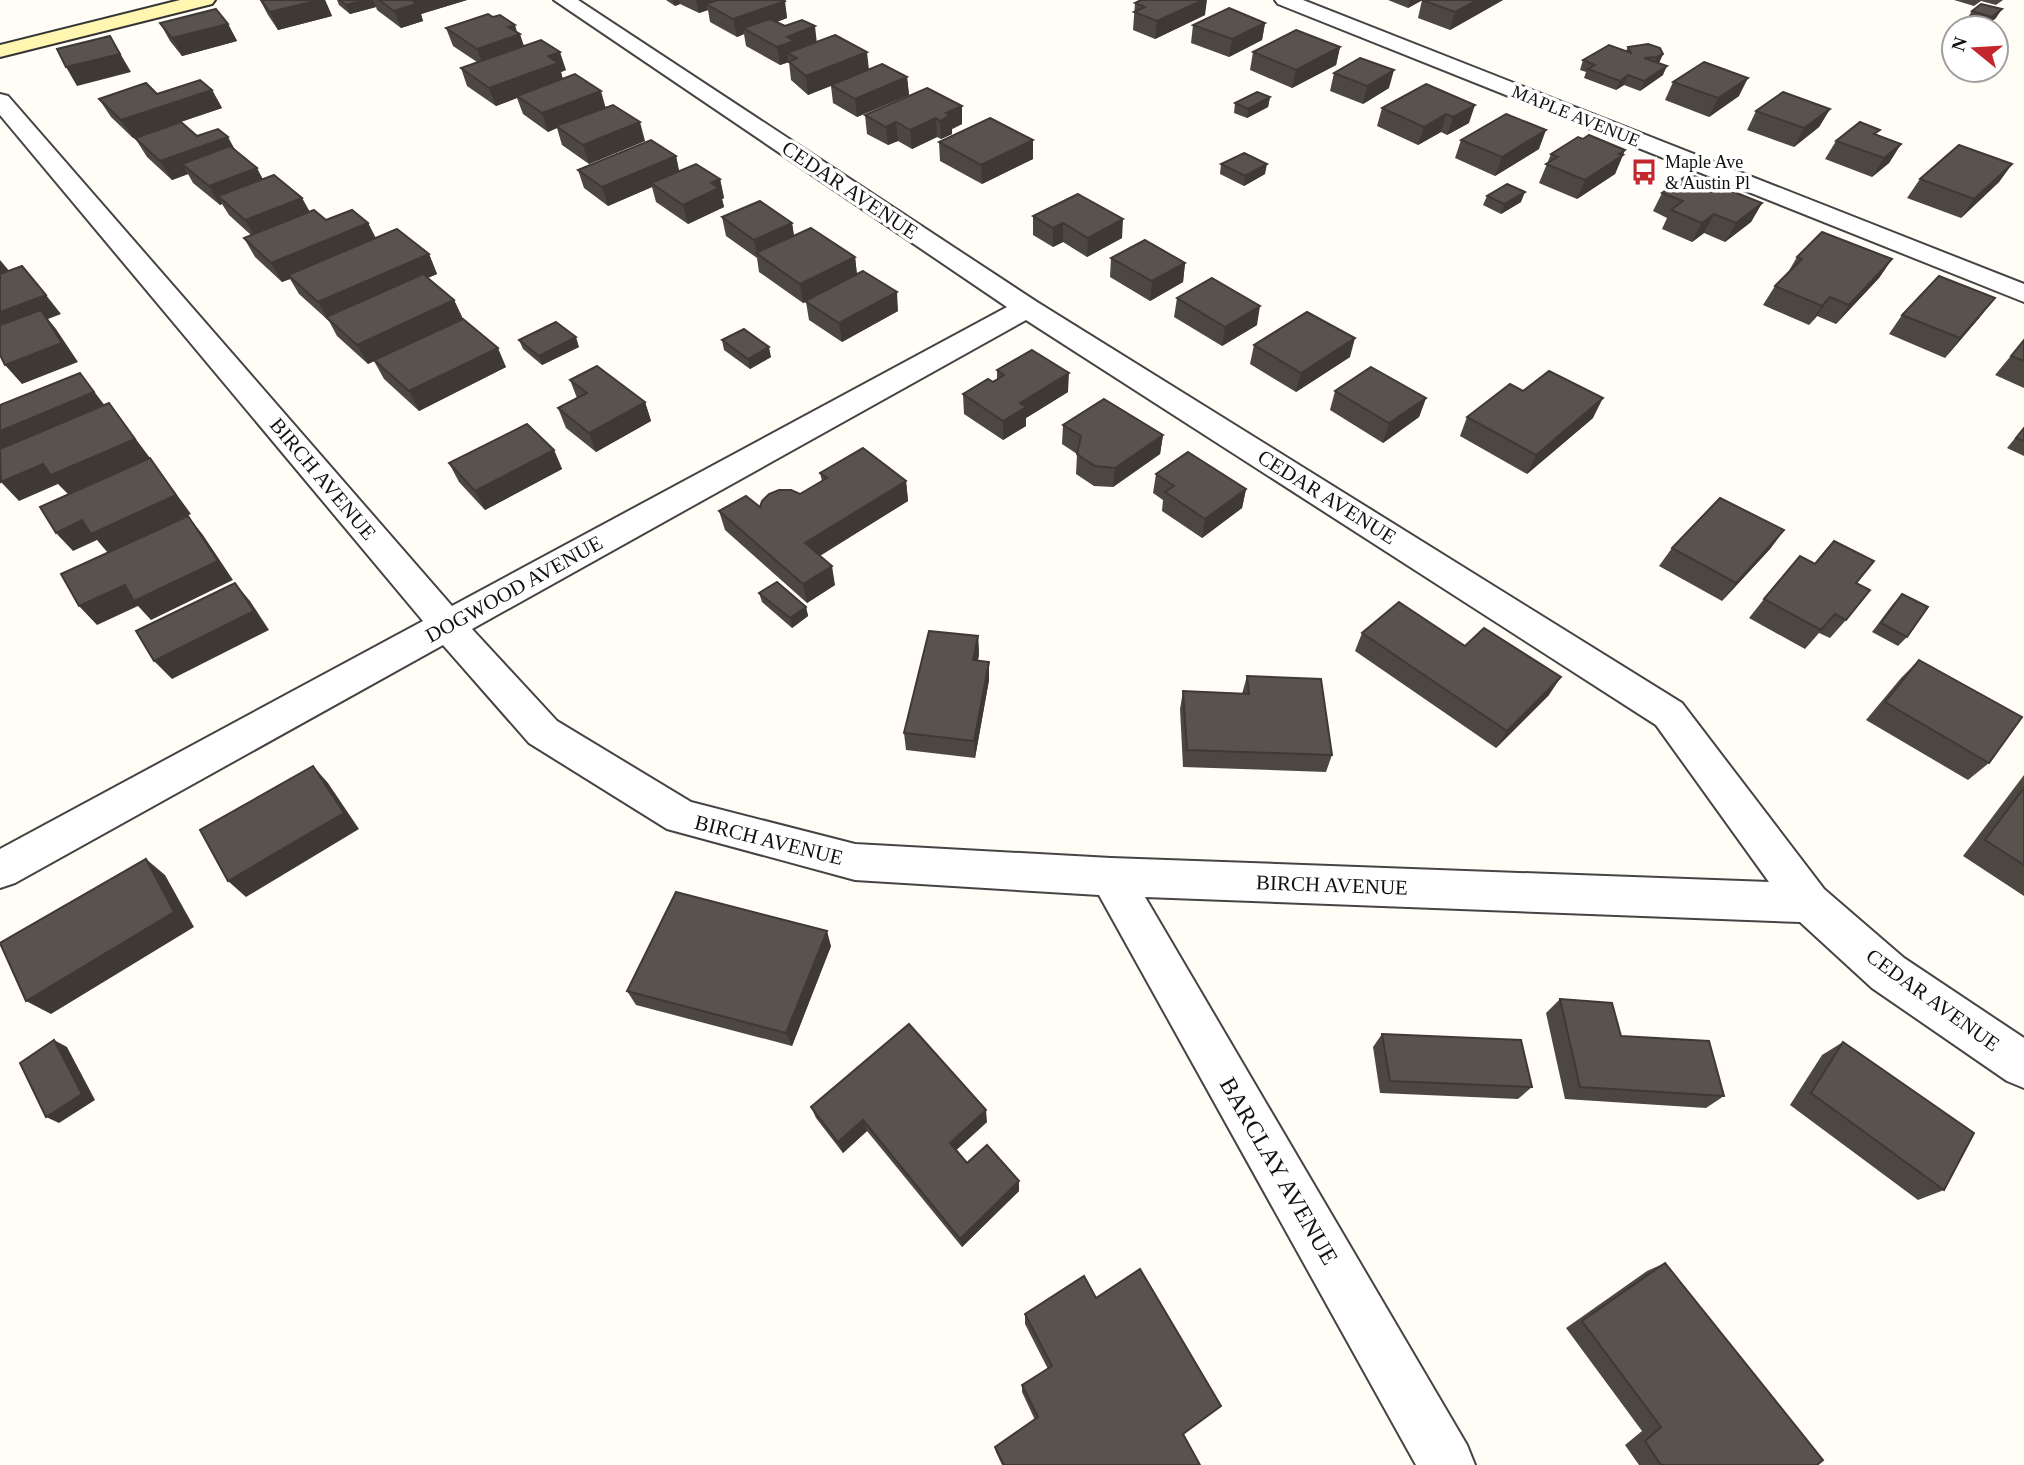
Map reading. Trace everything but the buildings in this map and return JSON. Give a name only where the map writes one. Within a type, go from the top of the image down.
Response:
[{"type":"main road","points":[[0,51],[205,0]]},
{"type":"street","name":"CEDAR AVENUE","points":[[564,0],[1027,308],[1669,714],[1809,902],[1888,973],[2024,1065]]},
{"type":"street","name":"MAPLE AVENUE","points":[[1285,0],[2024,293]]},
{"type":"street","name":"BIRCH AVENUE","points":[[0,101],[447,625],[543,732],[681,817],[855,862],[1111,877],[1809,902]]},
{"type":"street","name":"DOGWOOD AVENUE","points":[[0,870],[1027,308]]},
{"type":"street","name":"BARCLAY AVENUE","points":[[1111,877],[1447,1465]]},
{"type":"place","name":"Maple Ave & Austin Pl","points":[[1644,172]]}]
